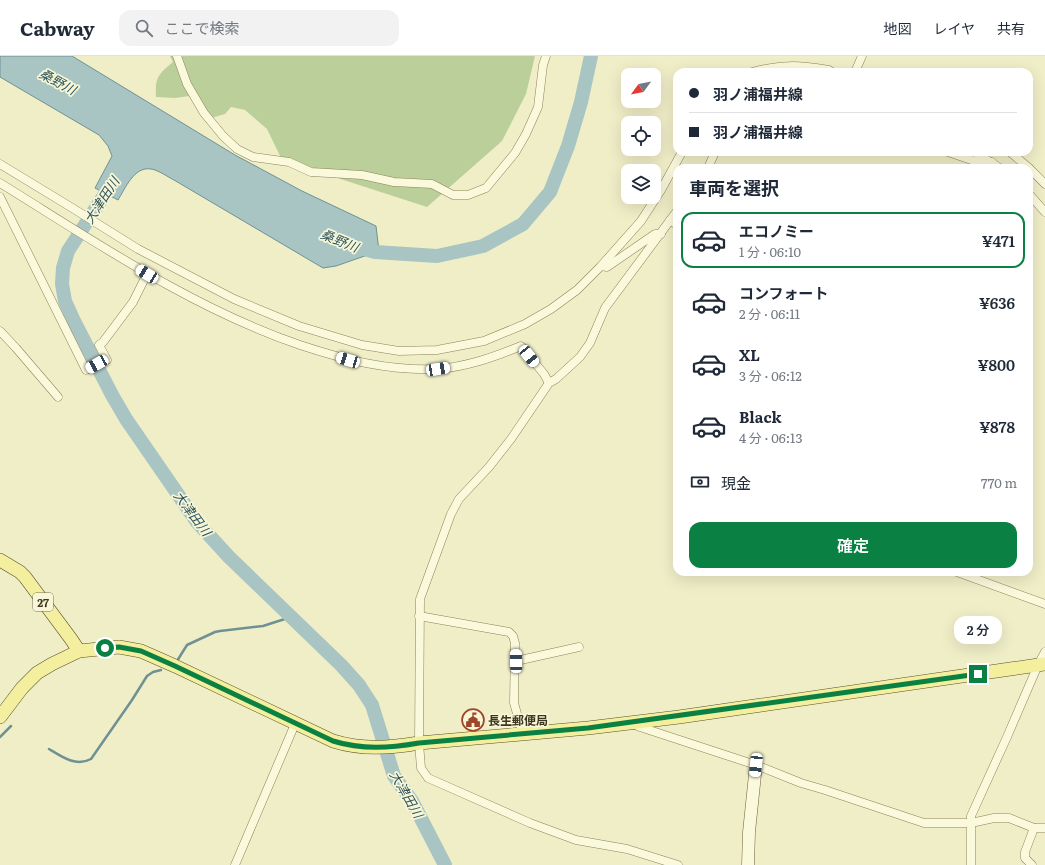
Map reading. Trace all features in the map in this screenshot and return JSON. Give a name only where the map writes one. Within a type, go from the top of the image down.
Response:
[{"type":"main road","name":"27","points":[[0,560],[20,572],[25,577],[68,634],[78,651]]},
{"type":"main road","points":[[0,717],[22,688],[37,673],[52,664],[78,651],[119,647],[141,651],[333,741],[344,745],[371,748],[523,735],[632,722],[1041,665]]},
{"type":"street","points":[[177,56],[186,84],[204,114],[223,136],[237,149],[253,157],[289,162],[311,172],[362,175],[394,182],[432,184],[453,195],[468,195],[486,188],[515,153],[526,134],[538,107],[543,65],[546,56]]},
{"type":"street","points":[[857,68],[862,56]]},
{"type":"street","points":[[766,68],[799,65],[817,68]]},
{"type":"street","points":[[960,156],[983,164],[992,162]]},
{"type":"street","points":[[981,156],[995,164]]},
{"type":"street","points":[[1015,156],[1024,164]]},
{"type":"street","points":[[0,164],[138,249],[234,299],[299,326],[370,346],[399,351],[437,350],[484,341],[525,324],[551,309],[576,290],[601,266],[641,221],[673,168]]},
{"type":"street","points":[[1033,172],[1045,184]]},
{"type":"street","points":[[0,184],[147,274],[182,293],[271,335],[348,360],[376,366],[406,369],[438,369],[471,363],[521,346],[544,374],[549,383]]},
{"type":"street","points":[[0,197],[86,370],[107,360],[99,345],[129,309],[147,274]]},
{"type":"street","points":[[1033,198],[1045,212]]},
{"type":"street","points":[[673,216],[605,308],[590,344],[580,357],[556,379],[549,383],[511,439],[456,504],[445,528],[420,599],[419,743],[421,768],[428,778],[530,823],[576,840],[627,849],[678,865]]},
{"type":"street","points":[[601,266],[607,267],[655,234],[661,234]]},
{"type":"street","points":[[0,331],[58,397]]},
{"type":"street","points":[[968,576],[1045,604]]},
{"type":"street","points":[[419,616],[509,632],[513,636],[516,661],[514,703],[523,735]]},
{"type":"street","points":[[516,661],[579,647]]},
{"type":"street","points":[[972,865],[971,816],[1041,665],[1045,652]]},
{"type":"street","points":[[632,722],[640,727],[756,765],[801,783],[924,823],[971,822],[994,818],[1009,818],[1034,828],[1045,828]]},
{"type":"street","points":[[235,865],[295,724]]},
{"type":"street","points":[[748,865],[749,832],[756,765]]},
{"type":"street","points":[[1032,865],[1025,858],[1025,852],[1034,828]]},
{"type":"green space","points":[[170,56],[535,56],[526,94],[502,141],[427,207],[282,160],[267,129],[245,110],[231,107],[225,114],[211,118],[197,95],[175,98],[156,97],[158,77],[173,62]]},
{"type":"water","points":[[0,56],[72,56],[235,155],[302,191],[376,226],[379,251],[336,266],[323,268],[174,180],[151,169],[145,169],[135,175],[118,200],[95,188],[112,156],[108,146],[99,135],[0,77]]},
{"type":"waterway","name":"桑野川","points":[[357,247],[375,252],[437,256],[483,246],[523,224],[550,192],[568,146],[581,102],[591,56]]},
{"type":"waterway","name":"大津田川","points":[[116,177],[68,251],[63,268],[62,284],[65,301],[74,321],[126,419],[197,522],[229,557],[341,665],[359,685],[372,705],[394,776],[412,801],[445,865]]},
{"type":"waterway","points":[[177,661],[187,645],[215,632],[263,626],[291,617]]},
{"type":"waterway","points":[[49,749],[69,760],[80,762],[91,759],[147,676],[153,672],[161,670]]},
{"type":"waterway","points":[[0,737],[11,726]]},
{"type":"place","name":"長生郵便局","points":[[473,720]]},
{"type":"route","points":[[105,648],[119,647],[141,651],[333,741],[349,746],[371,748],[588,728],[978,674]]}]
